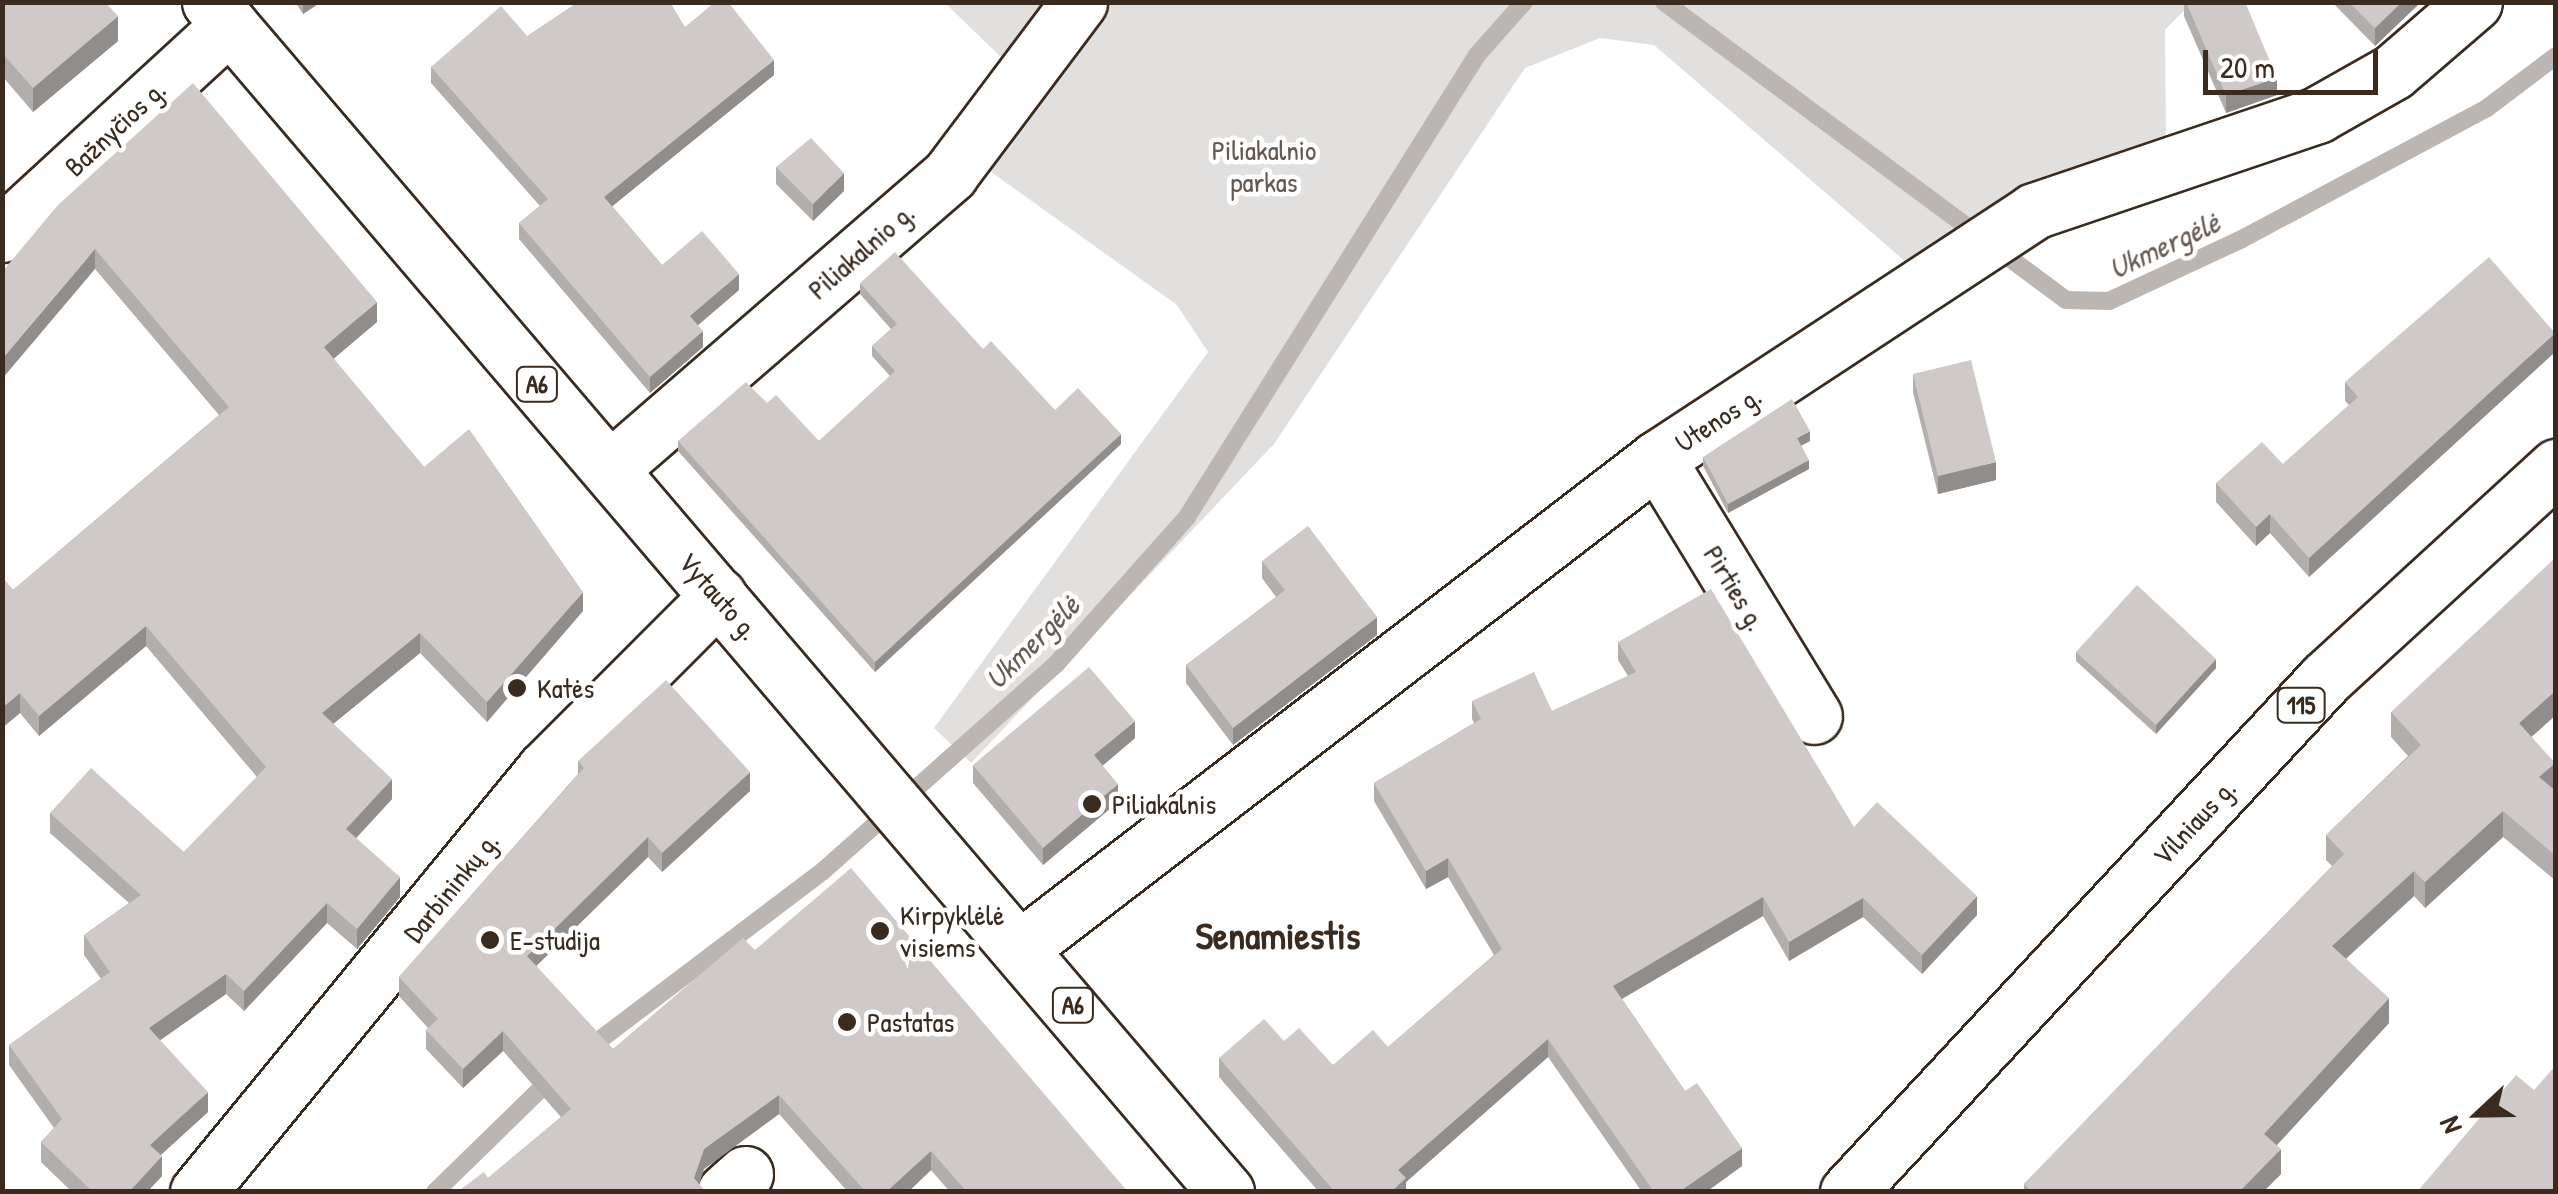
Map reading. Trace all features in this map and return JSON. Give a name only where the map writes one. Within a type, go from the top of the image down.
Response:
[{"type":"street","name":"Piliakalnio g.","points":[[610,470],[950,174],[1079,2]]},
{"type":"street","name":"Utenos g.","points":[[1024,946],[1657,458],[2022,219],[2316,115],[2393,72],[2474,2]]},
{"type":"street","name":"Vytauto g.","points":[[220,14],[718,596],[1024,946],[1226,1192]]},
{"type":"street","name":"Bažnyčios g.","points":[[2,234],[220,14]]},
{"type":"street","name":"Pirties g.","points":[[1657,458],[1814,716]]},
{"type":"street","name":"Vilniaus g.","points":[[1848,1192],[2325,679],[2556,467]]},
{"type":"street","name":"Darbininkų g.","points":[[198,1192],[545,769],[718,596]]},
{"type":"green space","name":"Piliakalnio parkas","points":[[945,3],[2191,3],[2165,30],[2166,147],[2019,198],[1906,262],[1654,45],[1600,38],[1525,68],[1274,444],[971,763],[934,728],[1208,352],[1177,305],[980,164],[1036,91]]},
{"type":"building","points":[[2,2],[105,2],[118,16],[33,88],[2,53]]},
{"type":"building","points":[[578,2],[670,2],[685,27],[715,2],[728,2],[774,60],[604,197],[662,265],[702,231],[739,274],[690,316],[703,331],[650,377],[519,223],[548,199],[431,67],[501,6],[527,36]]},
{"type":"building","points":[[2186,2],[2245,2],[2277,78],[2226,95]]},
{"type":"building","points":[[2349,2],[2402,2],[2375,28]]},
{"type":"building","points":[[193,83],[377,302],[324,347],[424,467],[469,429],[583,592],[487,702],[420,633],[322,713],[392,779],[346,829],[400,877],[357,929],[327,903],[244,991],[226,974],[149,1028],[208,1092],[150,1145],[162,1156],[129,1192],[93,1192],[41,1142],[62,1119],[9,1045],[110,972],[84,935],[141,895],[50,813],[91,768],[184,852],[266,767],[146,626],[39,716],[20,693],[2,708],[2,577],[13,590],[229,407],[95,249],[2,359],[2,272],[58,205]]},
{"type":"building","points":[[811,138],[844,173],[813,204],[776,167]]},
{"type":"building","points":[[895,252],[983,349],[991,341],[1055,410],[1078,388],[1121,434],[875,662],[678,441],[746,382],[767,403],[776,395],[819,441],[895,371],[872,346],[897,324],[860,283]]},
{"type":"building","points":[[2489,257],[2555,333],[2309,558],[2270,514],[2256,527],[2216,483],[2262,442],[2283,464],[2358,397],[2345,382]]},
{"type":"building","points":[[1971,360],[1996,462],[1938,476],[1913,374]]},
{"type":"building","points":[[1792,399],[1810,431],[1797,438],[1809,460],[1728,504],[1703,457]]},
{"type":"building","points":[[1308,526],[1377,617],[1233,728],[1186,665],[1285,590],[1262,561]]},
{"type":"building","points":[[2556,557],[2556,690],[2519,723],[2555,763],[2539,777],[2556,791],[2556,856],[2503,811],[2425,882],[2414,871],[2332,946],[2389,998],[2264,1134],[2281,1149],[2239,1192],[2032,1192],[2024,1184],[2344,854],[2326,835],[2421,745],[2391,712]]},
{"type":"building","points":[[2137,585],[2216,659],[2156,725],[2076,652]]},
{"type":"building","points":[[1711,589],[1854,827],[1877,802],[1977,896],[1922,955],[1863,898],[1789,942],[1763,897],[1613,986],[1685,1091],[1697,1083],[1742,1148],[1679,1192],[1654,1192],[1548,1039],[1398,1170],[1406,1178],[1391,1192],[1335,1192],[1219,1058],[1264,1019],[1284,1041],[1299,1028],[1333,1065],[1373,1030],[1388,1047],[1502,949],[1448,858],[1426,871],[1374,783],[1481,719],[1472,701],[1534,672],[1552,711],[1636,672],[1618,642]]},
{"type":"building","points":[[1089,667],[1135,721],[1094,755],[1118,784],[1043,848],[973,765]]},
{"type":"building","points":[[666,680],[750,772],[662,853],[648,837],[527,956],[613,1049],[743,938],[755,950],[851,868],[1128,1192],[967,1192],[931,1151],[886,1192],[866,1192],[779,1095],[704,1149],[694,1178],[706,1192],[457,1192],[484,1172],[488,1178],[571,1109],[503,1031],[463,1069],[426,1030],[438,1019],[399,977],[584,768],[578,761]]},
{"type":"building","points":[[2556,1065],[2556,1192],[2417,1192],[2516,1075],[2534,1090]]},
{"type":"waterway","name":"Ukmergėlė","points":[[585,1051],[823,871],[1057,663],[1187,517],[1477,55],[1524,2]]},
{"type":"waterway","name":"Ukmergėlė","points":[[1664,2],[2066,300],[2109,301],[2240,240],[2487,108],[2556,56]]},
{"type":"waterway","name":"Ukmergėlė","points":[[435,1192],[553,1077]]},
{"type":"place","name":"Katės","points":[[517,688]]},
{"type":"place","name":"Piliakalnis","points":[[1092,804]]},
{"type":"place","name":"Kirpyklėlė visiems","points":[[880,931]]},
{"type":"place","name":"E-studija","points":[[490,940]]},
{"type":"place","name":"Pastatas","points":[[847,1022]]},
{"type":"district","name":"Senamiestis","points":[[1278,936]]}]
